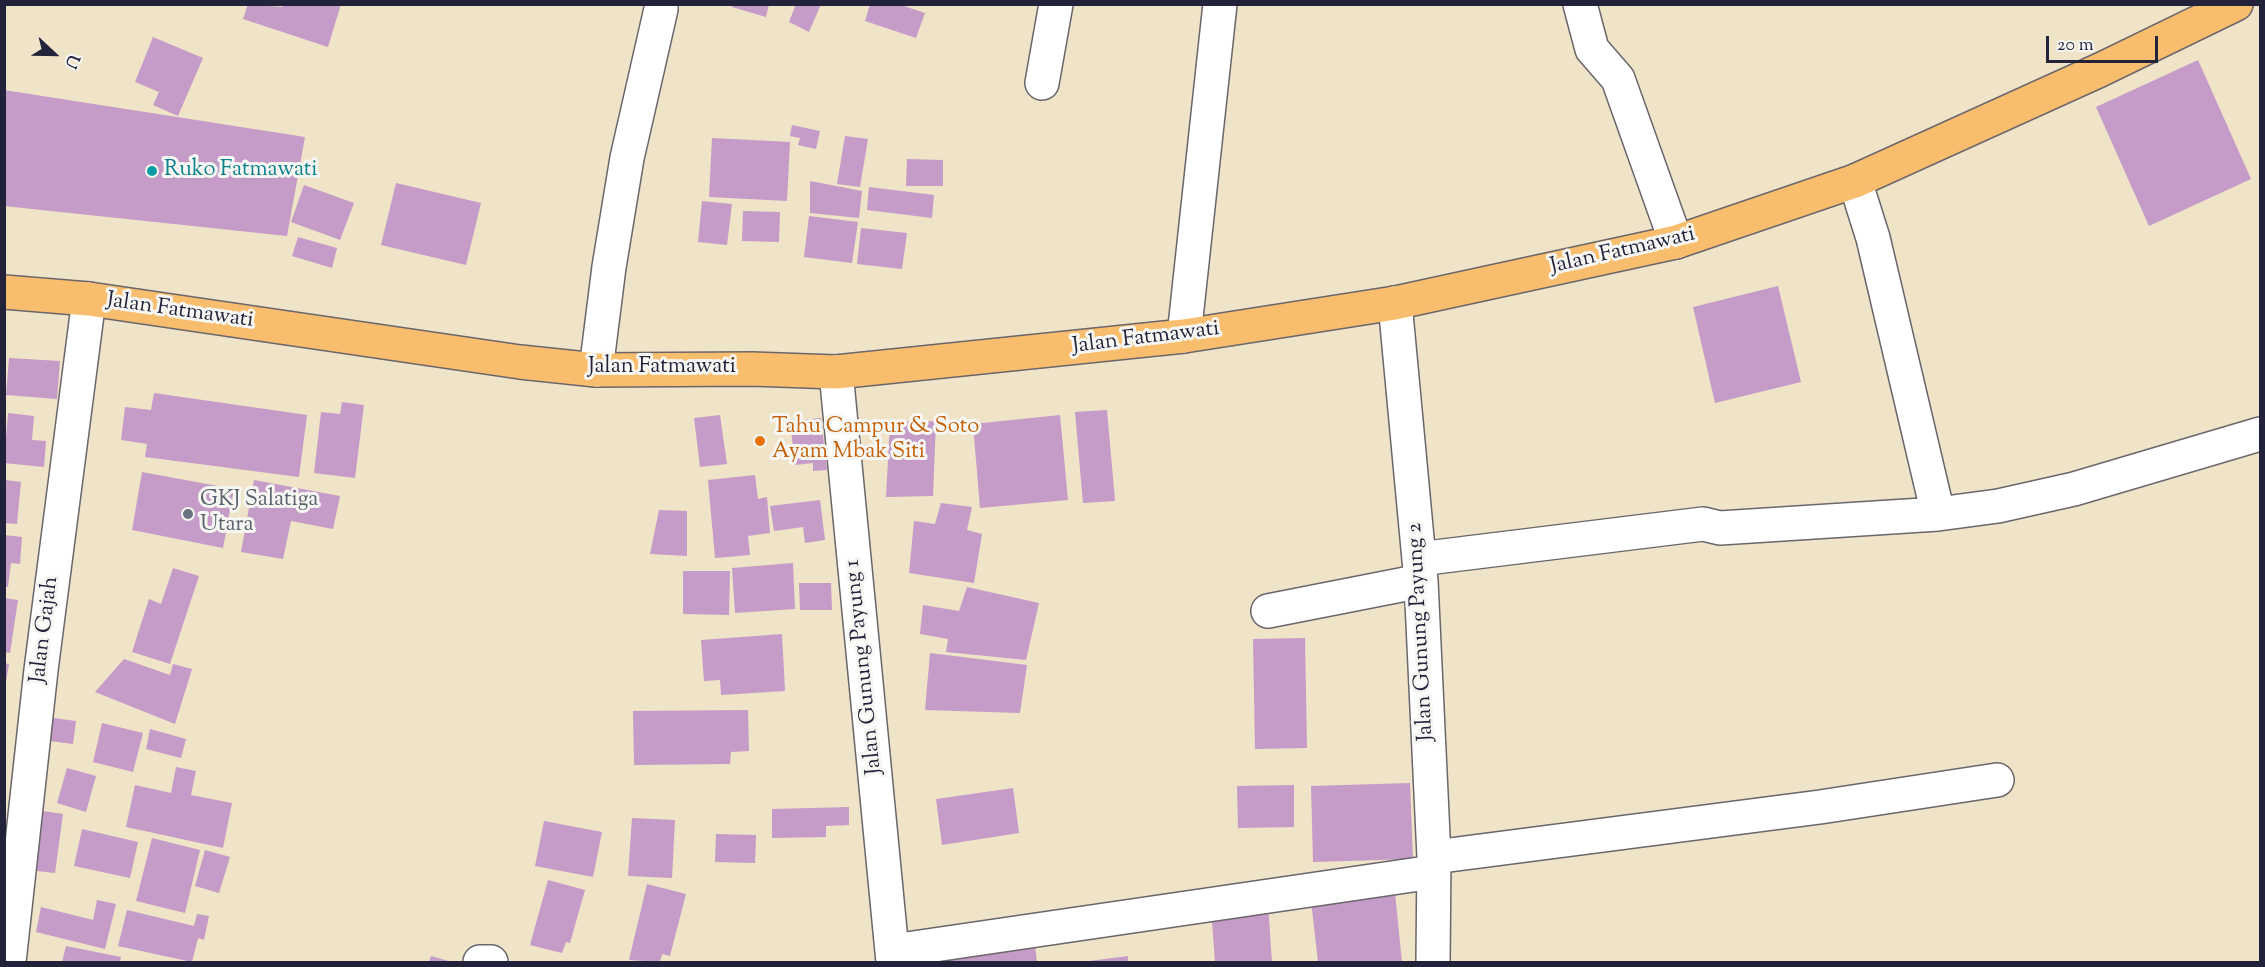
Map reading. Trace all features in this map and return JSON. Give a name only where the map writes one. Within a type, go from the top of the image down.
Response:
[{"type":"main road","name":"Jalan Fatmawati","points":[[4,292],[89,299],[520,362],[596,370],[752,369],[836,372],[1184,336],[1395,303],[1676,242],[1855,181],[2089,75],[2236,4]]},
{"type":"street","points":[[1042,83],[1056,4]]},
{"type":"street","points":[[1184,336],[1220,4]]},
{"type":"street","points":[[1580,4],[1592,49],[1618,79],[1676,242]]},
{"type":"street","points":[[596,370],[609,267],[627,158],[661,9]]},
{"type":"street","points":[[1855,181],[1873,238],[1938,514]]},
{"type":"street","name":"Jalan Gajah","points":[[9,963],[41,670],[89,299]]},
{"type":"street","name":"Jalan Gunung Payung 2","points":[[1395,303],[1420,570],[1434,864],[1433,963]]},
{"type":"street","name":"Jalan Gunung Payung 1","points":[[836,372],[893,957]]},
{"type":"street","points":[[1268,611],[1420,570],[1703,524],[1720,528],[1938,514],[1998,506],[2074,489],[2260,434]]},
{"type":"street","points":[[893,957],[1434,864],[1996,780]]},
{"type":"street","points":[[480,963],[491,963]]},
{"type":"building","points":[[248,4],[282,7],[283,4],[341,4],[328,47],[243,19]]},
{"type":"building","points":[[733,4],[769,4],[766,17],[732,7]]},
{"type":"building","points":[[796,4],[821,4],[809,32],[789,22]]},
{"type":"building","points":[[870,4],[898,4],[925,13],[916,38],[865,21]]},
{"type":"building","points":[[153,37],[203,58],[178,116],[153,105],[159,92],[135,82]]},
{"type":"building","points":[[2198,60],[2251,179],[2149,226],[2096,107]]},
{"type":"building","name":"Ruko Fatmawati","points":[[4,90],[305,137],[287,236],[4,206]]},
{"type":"building","points":[[792,125],[820,131],[816,149],[798,145],[800,138],[790,136]]},
{"type":"building","points":[[845,136],[868,139],[860,187],[837,184]]},
{"type":"building","points":[[712,138],[790,142],[787,201],[709,197]]},
{"type":"building","points":[[907,159],[943,160],[943,186],[906,186]]},
{"type":"building","points":[[810,181],[862,191],[859,218],[810,213]]},
{"type":"building","points":[[396,183],[481,203],[466,265],[381,245]]},
{"type":"building","points":[[304,185],[354,203],[340,240],[291,222]]},
{"type":"building","points":[[869,187],[934,195],[932,218],[867,210]]},
{"type":"building","points":[[702,201],[732,204],[727,245],[698,242]]},
{"type":"building","points":[[743,211],[780,212],[779,242],[742,241]]},
{"type":"building","points":[[809,216],[858,222],[852,263],[804,257]]},
{"type":"building","points":[[861,228],[907,233],[902,269],[857,264]]},
{"type":"building","points":[[298,237],[337,248],[332,268],[292,256]]},
{"type":"building","points":[[1778,286],[1801,382],[1715,403],[1693,307]]},
{"type":"building","points":[[9,358],[60,361],[57,399],[6,395]]},
{"type":"building","points":[[154,393],[307,415],[299,477],[145,457],[147,444],[121,440],[125,407],[151,410]]},
{"type":"building","points":[[342,402],[364,405],[355,478],[314,473],[321,412],[340,414]]},
{"type":"building","points":[[1107,410],[1115,501],[1083,503],[1075,412]]},
{"type":"building","points":[[8,413],[34,416],[32,440],[46,441],[44,467],[4,463]]},
{"type":"building","points":[[720,415],[727,464],[700,467],[694,418]]},
{"type":"building","points":[[1060,415],[1068,500],[980,508],[973,424]]},
{"type":"building","points":[[821,418],[827,470],[813,471],[813,463],[795,465],[790,421]]},
{"type":"building","points":[[936,421],[933,496],[886,497],[890,422]]},
{"type":"building","points":[[142,472],[234,489],[223,548],[132,530]]},
{"type":"building","points":[[755,475],[758,499],[767,497],[770,533],[748,536],[750,555],[715,558],[708,480]]},
{"type":"building","points":[[5,480],[21,482],[17,524],[5,523]]},
{"type":"building","points":[[254,480],[340,496],[333,529],[291,521],[283,559],[241,552]]},
{"type":"building","points":[[820,500],[825,540],[805,543],[803,527],[774,531],[770,506]]},
{"type":"building","points":[[941,503],[972,507],[967,530],[982,534],[974,583],[909,573],[914,521],[935,524]]},
{"type":"building","points":[[659,510],[687,511],[687,556],[650,554]]},
{"type":"building","points":[[4,535],[22,537],[20,564],[11,563],[8,587],[4,586]]},
{"type":"building","points":[[793,563],[795,609],[735,613],[732,568]]},
{"type":"building","points":[[173,568],[199,576],[170,664],[132,652],[149,599],[161,604]]},
{"type":"building","points":[[683,571],[730,571],[729,615],[683,614]]},
{"type":"building","points":[[799,583],[831,583],[832,610],[800,610]]},
{"type":"building","points":[[967,587],[1039,603],[1026,660],[946,652],[948,639],[920,634],[923,605],[959,611]]},
{"type":"building","points":[[4,598],[18,600],[10,653],[4,652]]},
{"type":"building","points":[[782,634],[785,691],[721,695],[720,680],[704,681],[701,640]]},
{"type":"building","points":[[1305,638],[1307,748],[1255,749],[1253,639]]},
{"type":"building","points":[[930,653],[1027,665],[1020,713],[925,710]]},
{"type":"building","points":[[124,659],[170,675],[173,664],[192,669],[175,724],[95,692]]},
{"type":"building","points":[[4,663],[9,664],[6,682],[4,682]]},
{"type":"building","points":[[748,710],[749,751],[731,752],[730,764],[634,765],[633,711]]},
{"type":"building","points":[[46,717],[76,721],[73,744],[43,740]]},
{"type":"building","points":[[102,723],[143,733],[133,772],[93,762]]},
{"type":"building","points":[[150,729],[186,739],[181,758],[146,749]]},
{"type":"building","points":[[176,767],[196,771],[191,795],[232,803],[223,848],[126,827],[135,785],[171,793]]},
{"type":"building","points":[[67,768],[96,776],[86,812],[57,803]]},
{"type":"building","points":[[1410,783],[1413,859],[1313,862],[1311,786]]},
{"type":"building","points":[[1294,785],[1294,827],[1238,828],[1237,786]]},
{"type":"building","points":[[1013,788],[1019,833],[942,845],[936,799]]},
{"type":"building","points":[[849,807],[849,825],[826,826],[826,837],[772,838],[772,809]]},
{"type":"building","points":[[36,810],[63,814],[55,873],[28,870]]},
{"type":"building","points":[[632,818],[675,820],[672,878],[628,876]]},
{"type":"building","points":[[544,821],[602,832],[593,877],[535,866]]},
{"type":"building","points":[[82,829],[138,842],[130,878],[74,866]]},
{"type":"building","points":[[716,834],[756,835],[755,863],[715,862]]},
{"type":"building","points":[[152,838],[200,850],[185,913],[136,901]]},
{"type":"building","points":[[205,850],[230,857],[219,893],[195,886]]},
{"type":"building","points":[[548,880],[585,890],[570,943],[566,942],[562,953],[530,945]]},
{"type":"building","points":[[1394,883],[1402,962],[1318,962],[1310,892]]},
{"type":"building","points":[[647,884],[686,894],[670,956],[662,954],[660,962],[629,960]]},
{"type":"building","points":[[97,900],[116,904],[105,949],[36,932],[41,907],[93,920]]},
{"type":"building","points":[[1268,904],[1272,962],[1215,962],[1211,909]]},
{"type":"building","points":[[127,910],[194,926],[197,914],[209,916],[204,940],[198,938],[192,962],[118,946]]},
{"type":"building","points":[[1034,938],[1037,962],[942,962],[941,951]]},
{"type":"building","points":[[66,946],[121,957],[120,962],[62,962]]},
{"type":"building","points":[[431,956],[452,962],[429,962]]},
{"type":"building","points":[[1128,956],[1128,962],[1089,962],[1089,961]]},
{"type":"place","name":"Ruko Fatmawati","points":[[152,171]]},
{"type":"place","name":"Tahu Campur & Soto Ayam Mbak Siti","points":[[760,441]]},
{"type":"place","name":"GKJ Salatiga Utara","points":[[188,514]]}]
